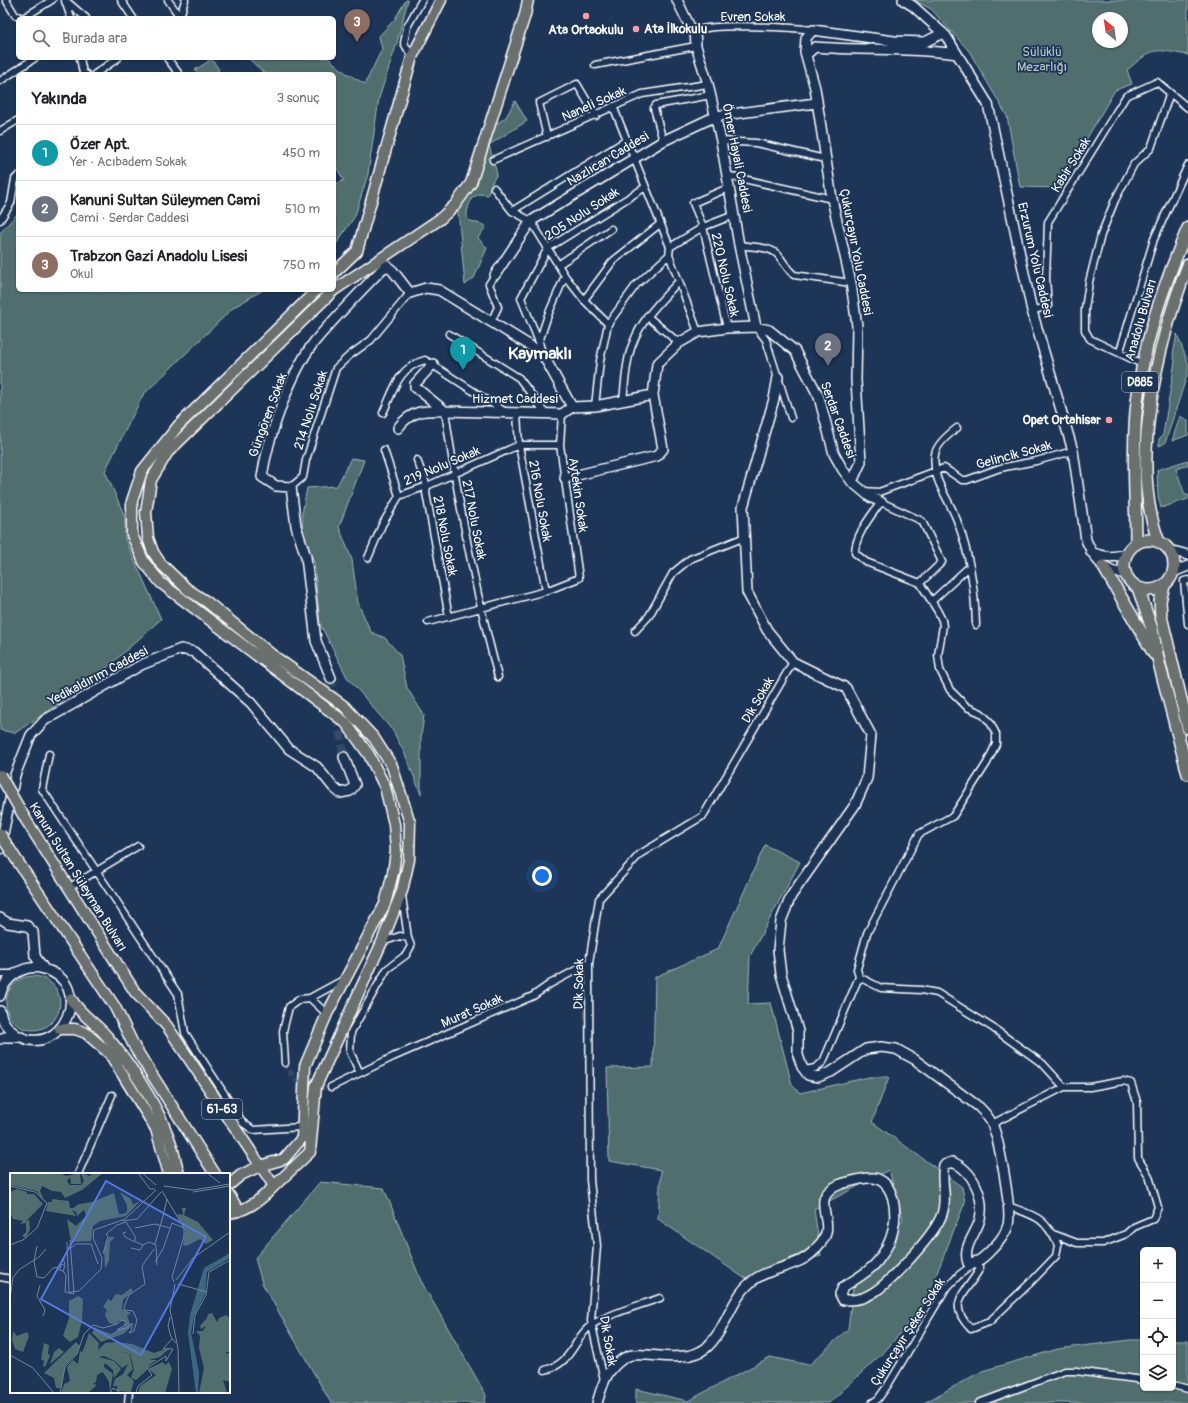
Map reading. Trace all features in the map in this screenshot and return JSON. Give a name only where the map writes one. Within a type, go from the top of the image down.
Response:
[{"type":"highway","name":"Anadolu Bulvarı","points":[[1136,544],[1136,413],[1142,364],[1160,302],[1188,228]]},
{"type":"highway","name":"Anadolu Bulvarı","points":[[1159,542],[1152,524],[1148,504],[1147,450],[1151,401],[1160,350],[1188,265]]},
{"type":"highway","points":[[1164,586],[1151,590],[1138,588],[1125,573],[1124,560],[1127,553],[1136,544],[1144,541],[1159,542],[1169,550],[1174,563],[1173,572],[1164,586],[1160,601],[1161,616],[1188,728]]},
{"type":"highway","points":[[1104,566],[1159,663]]},
{"type":"highway","points":[[1138,588],[1152,629],[1159,663],[1188,774]]},
{"type":"main road","points":[[336,272],[357,251],[412,57],[441,0]]},
{"type":"main road","points":[[336,289],[440,219],[456,205],[471,184],[523,22],[528,0]]},
{"type":"main road","points":[[230,1184],[240,1175],[260,1166],[284,1159],[302,1138],[305,1066],[327,1014],[385,904],[393,873],[396,851],[394,824],[385,787],[369,755],[346,723],[161,583],[144,562],[132,535],[132,501],[142,471],[178,426],[315,292]]},
{"type":"main road","points":[[230,1213],[239,1211],[259,1200],[310,1152],[316,1086],[382,942],[401,894],[409,860],[410,823],[392,766],[374,738],[344,706],[271,654],[207,602],[187,589],[161,564],[153,552],[148,538],[146,512],[151,480],[168,452],[332,292]]},
{"type":"main road","name":"Kanuni Sultan Süleyman Bulvarı","points":[[0,775],[26,820],[70,887],[135,992],[167,1026],[260,1166]]},
{"type":"main road","name":"61-63","points":[[0,834],[115,1007],[135,1048],[214,1173]]},
{"type":"main road","points":[[71,999],[79,1012],[107,1035],[117,1048],[160,1115],[168,1134],[179,1173]]},
{"type":"main road","points":[[60,1029],[75,1029],[86,1032],[110,1054],[156,1129],[169,1173]]},
{"type":"main road","name":"61-63","points":[[260,1166],[274,1186]]},
{"type":"main road","points":[[230,1197],[239,1211]]},
{"type":"street","points":[[6,0],[16,16]]},
{"type":"street","points":[[26,16],[52,0]]},
{"type":"street","points":[[65,0],[70,16]]},
{"type":"street","points":[[65,0],[84,16]]},
{"type":"street","points":[[121,0],[132,16]]},
{"type":"street","points":[[168,0],[178,16]]},
{"type":"street","points":[[179,16],[185,0]]},
{"type":"street","points":[[412,57],[404,43],[407,26],[422,0]]},
{"type":"street","name":"Ömer Hayali Caddesi","points":[[677,0],[693,30],[696,46],[711,94],[722,142],[738,245],[756,327]]},
{"type":"street","name":"Erzurum Yolu Caddesi","points":[[903,0],[913,6],[943,33],[988,104],[1032,311],[1073,451],[1086,540],[1091,552],[1108,571],[1125,573]]},
{"type":"street","name":"Evren Sokak","points":[[693,30],[700,28],[730,27],[796,28],[813,30]]},
{"type":"street","points":[[813,30],[890,40],[925,42],[943,33]]},
{"type":"street","name":"Çukurçayır Yolu Caddesi","points":[[813,30],[806,38],[804,44],[815,88],[816,103],[832,199],[851,283],[858,326],[856,380],[861,462],[852,482]]},
{"type":"street","points":[[887,50],[890,40]]},
{"type":"street","points":[[595,65],[696,46]]},
{"type":"street","points":[[806,55],[815,47],[936,51],[957,54]]},
{"type":"street","points":[[0,81],[32,60]]},
{"type":"street","points":[[80,60],[83,72]]},
{"type":"street","points":[[98,72],[114,60]]},
{"type":"street","points":[[169,60],[178,72]]},
{"type":"street","name":"Kabir Sokak","points":[[1032,311],[1048,306],[1046,278],[1048,222],[1126,96],[1157,82],[1188,108]]},
{"type":"street","points":[[547,137],[539,103],[577,84],[596,116]]},
{"type":"street","name":"Naneli Sokak","points":[[494,160],[596,116],[612,106],[642,94],[708,84]]},
{"type":"street","points":[[1142,364],[1120,351],[1094,342],[1085,330],[1085,310],[1101,235],[1115,200],[1134,164],[1151,148],[1170,93]]},
{"type":"street","points":[[663,141],[654,108],[656,105],[711,94]]},
{"type":"street","name":"Nazlıcan Caddesi","points":[[491,322],[498,307],[489,284],[531,221],[633,158],[663,141],[716,116],[816,103]]},
{"type":"street","points":[[595,406],[600,362],[608,324],[636,285],[668,255],[670,247],[644,188],[612,106]]},
{"type":"street","points":[[0,132],[16,121]]},
{"type":"street","points":[[512,211],[626,141]]},
{"type":"street","points":[[722,142],[756,143],[825,159]]},
{"type":"street","points":[[1120,351],[1138,287],[1154,239],[1188,165]]},
{"type":"street","points":[[726,175],[832,199]]},
{"type":"street","points":[[0,220],[11,203],[16,178]]},
{"type":"street","points":[[494,188],[512,211],[531,221],[565,276],[584,300],[608,324]]},
{"type":"street","name":"205 Nolu Sokak","points":[[542,353],[521,298],[548,248],[644,188]]},
{"type":"street","name":"220 Nolu Sokak","points":[[727,328],[703,227],[693,203],[728,188]]},
{"type":"street","points":[[0,206],[5,213]]},
{"type":"street","points":[[670,247],[703,227],[734,215]]},
{"type":"street","points":[[584,300],[613,261],[660,224]]},
{"type":"street","points":[[558,265],[611,229]]},
{"type":"street","points":[[738,245],[771,250],[777,254],[788,270],[794,275],[851,283]]},
{"type":"street","points":[[668,255],[698,332]]},
{"type":"street","name":"Güngören Sokak","points":[[291,487],[276,486],[262,477],[265,459],[285,398],[297,371],[315,342],[386,265],[393,270],[410,294]]},
{"type":"street","points":[[539,342],[548,315],[565,276]]},
{"type":"street","points":[[623,401],[632,344],[647,316],[679,281]]},
{"type":"street","name":"Hizmet Caddesi","points":[[398,428],[411,414],[424,410],[513,414],[562,414],[572,407],[542,353],[439,290],[426,288],[410,294]]},
{"type":"street","name":"214 Nolu Sokak","points":[[291,487],[303,478],[306,460],[336,368],[350,355],[371,340],[410,294]]},
{"type":"street","points":[[647,316],[679,342]]},
{"type":"street","points":[[756,327],[766,340],[791,418]]},
{"type":"street","name":"Serdar Caddesi","points":[[565,478],[657,456],[663,449],[653,395],[657,364],[679,342],[698,332],[727,328],[756,327],[769,330],[795,351],[819,397],[834,454],[852,482],[863,491],[882,502]]},
{"type":"street","points":[[449,334],[519,378],[546,414]]},
{"type":"street","points":[[384,413],[400,375],[415,363],[425,360],[513,414]]},
{"type":"street","points":[[433,364],[415,384],[415,387],[445,411]]},
{"type":"street","points":[[597,1403],[604,1380],[614,1365],[631,1354],[673,1358],[689,1356],[706,1348],[723,1327],[742,1292],[750,1283],[761,1276],[807,1257],[818,1247],[827,1233],[823,1202],[828,1192],[840,1185],[859,1179],[875,1178],[887,1186],[893,1198],[895,1215],[893,1231],[876,1263],[863,1275],[843,1286],[840,1294],[843,1300],[855,1300],[875,1291],[896,1275],[928,1236],[942,1215],[945,1196],[942,1174],[944,1165],[952,1162],[961,1166],[971,1176],[978,1192],[981,1209],[979,1220],[968,1243],[966,1256],[968,1263],[975,1263],[999,1242],[1008,1224],[1008,1206],[1003,1171],[992,1124],[979,1107],[914,1059],[896,1049],[881,1047],[866,1049],[831,1072],[818,1077],[808,1075],[798,1055],[798,1031],[781,974],[778,950],[781,921],[791,896],[855,805],[867,778],[871,735],[846,688],[793,662],[767,630],[747,592],[743,507],[774,399],[778,377]]},
{"type":"street","points":[[572,407],[595,406],[653,395]]},
{"type":"street","name":"217 Nolu Sokak","points":[[445,411],[454,473],[480,609],[498,677]]},
{"type":"street","name":"216 Nolu Sokak","points":[[513,414],[546,591]]},
{"type":"street","name":"Aytekin Sokak","points":[[546,591],[579,578],[560,446],[562,414]]},
{"type":"street","points":[[956,428],[948,435],[935,452],[935,472],[942,491],[958,521],[970,566],[975,600],[976,625]]},
{"type":"street","name":"219 Nolu Sokak","points":[[368,558],[382,525],[399,496],[427,486],[519,445],[560,446]]},
{"type":"street","points":[[384,450],[399,496]]},
{"type":"street","name":"Gelincik Sokak","points":[[935,472],[944,468],[962,480],[967,480],[1000,468],[1036,461],[1073,451]]},
{"type":"street","name":"218 Nolu Sokak","points":[[417,460],[427,486],[426,493],[449,617]]},
{"type":"street","points":[[863,491],[879,492],[935,472]]},
{"type":"street","points":[[291,487],[296,526],[306,557],[316,641],[331,678]]},
{"type":"street","points":[[805,1070],[815,1068],[823,1062],[859,977],[857,970],[867,932],[919,834],[953,816],[987,763],[996,744],[996,734],[990,722],[981,714],[967,708],[950,690],[940,670],[938,655],[942,620],[920,583],[866,562],[855,552],[855,547],[867,522],[882,502],[922,521],[942,562],[920,583]]},
{"type":"street","points":[[635,631],[649,616],[673,574],[690,559],[745,538]]},
{"type":"street","points":[[1169,550],[1188,555]]},
{"type":"street","points":[[1091,552],[1109,557],[1118,557],[1127,553]]},
{"type":"street","points":[[932,601],[970,566]]},
{"type":"street","points":[[1173,572],[1188,566]]},
{"type":"street","points":[[1186,580],[1188,624]]},
{"type":"street","points":[[428,622],[546,591]]},
{"type":"street","name":"Yedikaldırım Caddesi","points":[[0,849],[15,775],[31,735],[44,720],[141,665],[181,649],[194,652],[251,702],[289,749],[317,767],[333,787],[340,793],[350,791],[355,786],[344,757]]},
{"type":"street","name":"Dik Sokak","points":[[604,1380],[592,1325],[597,1246],[590,1180],[589,963],[599,899],[640,854],[703,816],[793,662]]},
{"type":"street","points":[[49,754],[42,790],[178,994],[186,1033],[243,1123],[253,1130],[302,1127]]},
{"type":"street","points":[[70,887],[138,846]]},
{"type":"street","points":[[360,1073],[350,1052],[351,1032],[387,969],[406,956],[411,946],[408,938],[401,894]]},
{"type":"street","points":[[0,918],[8,923],[27,926],[33,932],[35,940],[35,956],[27,968]]},
{"type":"street","points":[[382,942],[400,936],[408,938]]},
{"type":"street","points":[[35,956],[44,969]]},
{"type":"street","name":"Murat Sokak","points":[[331,1087],[533,996],[550,984],[589,963]]},
{"type":"street","points":[[0,994],[6,983],[14,974],[27,968],[44,969],[54,973],[62,980],[68,989],[71,999],[67,1020],[52,1036],[41,1039],[20,1037],[5,1037],[0,1039]]},
{"type":"street","points":[[0,974],[14,974]]},
{"type":"street","points":[[859,977],[881,988],[921,990],[937,993],[993,1028],[1043,1064],[1064,1087]]},
{"type":"street","points":[[285,1063],[283,1031],[289,1007],[300,999],[310,998],[346,978]]},
{"type":"street","points":[[310,998],[327,1014]]},
{"type":"street","points":[[0,1014],[12,1031],[20,1037]]},
{"type":"street","points":[[992,1124],[1064,1087],[1090,1087],[1123,1081],[1131,1083],[1137,1102],[1136,1133],[1138,1158],[1149,1176],[1158,1207],[1153,1219],[1134,1227],[1126,1234],[1103,1243],[1077,1243],[1053,1234],[1044,1222],[1035,1215],[1008,1206]]},
{"type":"street","points":[[78,1173],[112,1095]]},
{"type":"street","name":"Çukurçayır Şeker Sokak","points":[[872,1403],[878,1399],[888,1385],[945,1290],[959,1275],[975,1263],[980,1268],[976,1277],[961,1294],[959,1306],[962,1320],[971,1328],[989,1322],[1056,1256],[1058,1245],[1053,1234]]},
{"type":"street","points":[[0,1277],[10,1279]]},
{"type":"street","points":[[545,1370],[556,1368],[565,1360],[592,1325],[613,1315],[660,1298]]},
{"type":"street","points":[[978,1403],[1065,1371],[1076,1370],[1140,1380]]},
{"type":"street","points":[[1176,1386],[1188,1389]]},
{"type":"street","points":[[128,1403],[129,1393]]},
{"type":"green space","points":[[406,0],[408,0],[396,46],[379,98],[368,174],[355,216],[336,244],[336,184],[344,180],[336,167],[336,72],[263,72],[250,60],[330,60],[346,73],[365,84],[382,49],[379,36],[395,19]]},
{"type":"green space","name":"Sülüklü Mezarlığı","points":[[914,0],[1188,0],[1188,55],[1167,51],[1155,51],[1136,62],[1127,70],[1132,84],[1115,90],[1058,188],[1020,187],[1007,116],[969,51],[931,9]]},
{"type":"green space","points":[[213,60],[219,70],[216,72],[196,72],[195,70]]},
{"type":"green space","points":[[515,101],[527,121],[489,145],[497,174],[491,184],[488,195],[479,194],[472,198],[468,209],[468,220],[486,226],[478,238],[487,248],[474,278],[465,285],[458,210],[476,183],[487,143],[495,125],[506,117]]},
{"type":"green space","points":[[16,215],[16,292],[260,292],[234,307],[143,395],[105,471],[125,517],[125,539],[161,619],[92,681],[15,733],[0,730],[0,233]]},
{"type":"green space","points":[[1177,334],[1188,363],[1188,372],[1165,443],[1159,446],[1159,439],[1163,435],[1175,361],[1173,354]]},
{"type":"green space","points":[[1180,416],[1188,421],[1188,435],[1172,441]]},
{"type":"green space","points":[[351,458],[364,460],[339,527],[352,560],[358,603],[371,632],[385,638],[400,655],[407,688],[424,715],[421,737],[421,794],[405,754],[393,731],[347,677],[320,624],[314,562],[303,533],[302,514],[307,488],[337,486]]},
{"type":"green space","points":[[1188,460],[1188,465],[1176,469],[1185,495],[1188,495],[1188,499],[1161,508],[1158,496],[1157,470]]},
{"type":"green space","points":[[765,845],[800,862],[750,956],[748,1004],[771,1003],[792,1085],[800,1093],[869,1077],[889,1077],[872,1122],[962,1187],[965,1202],[925,1303],[886,1350],[829,1403],[636,1403],[636,1389],[688,1401],[770,1357],[809,1365],[848,1329],[853,1288],[903,1219],[889,1170],[814,1209],[821,1256],[744,1278],[658,1219],[661,1170],[609,1161],[607,1068],[653,1067],[655,977],[718,949]]},
{"type":"green space","points":[[28,976],[38,976],[48,980],[56,988],[60,998],[60,1008],[56,1018],[48,1026],[38,1030],[28,1030],[18,1026],[10,1018],[6,1008],[6,998],[10,988],[18,980]]},
{"type":"green space","points":[[320,1182],[384,1188],[421,1281],[486,1395],[485,1403],[331,1403],[262,1283],[255,1258]]},
{"type":"green space","points":[[1140,1340],[1140,1391],[1176,1391],[1176,1341],[1188,1341],[1188,1403],[924,1403],[982,1371],[1058,1349]]},
{"type":"tunnel","points":[[331,678],[344,757]]},
{"type":"tunnel","points":[[285,1063],[294,1077],[303,1084],[315,1087],[331,1087]]},
{"type":"place","name":"Ata Ortaokulu","points":[[586,16]]},
{"type":"place","name":"Ata İlkokulu","points":[[636,29]]},
{"type":"place","name":"Trabzon Gazi Anadolu Lisesi","points":[[357,42]]},
{"type":"place","name":"Kanuni Sultan Süleymen Cami","points":[[828,366]]},
{"type":"place","name":"Özer Apt.","points":[[463,370]]},
{"type":"place","name":"Opet Ortahisar","points":[[1109,420]]},
{"type":"district","name":"Kaymaklı","points":[[540,353]]}]
